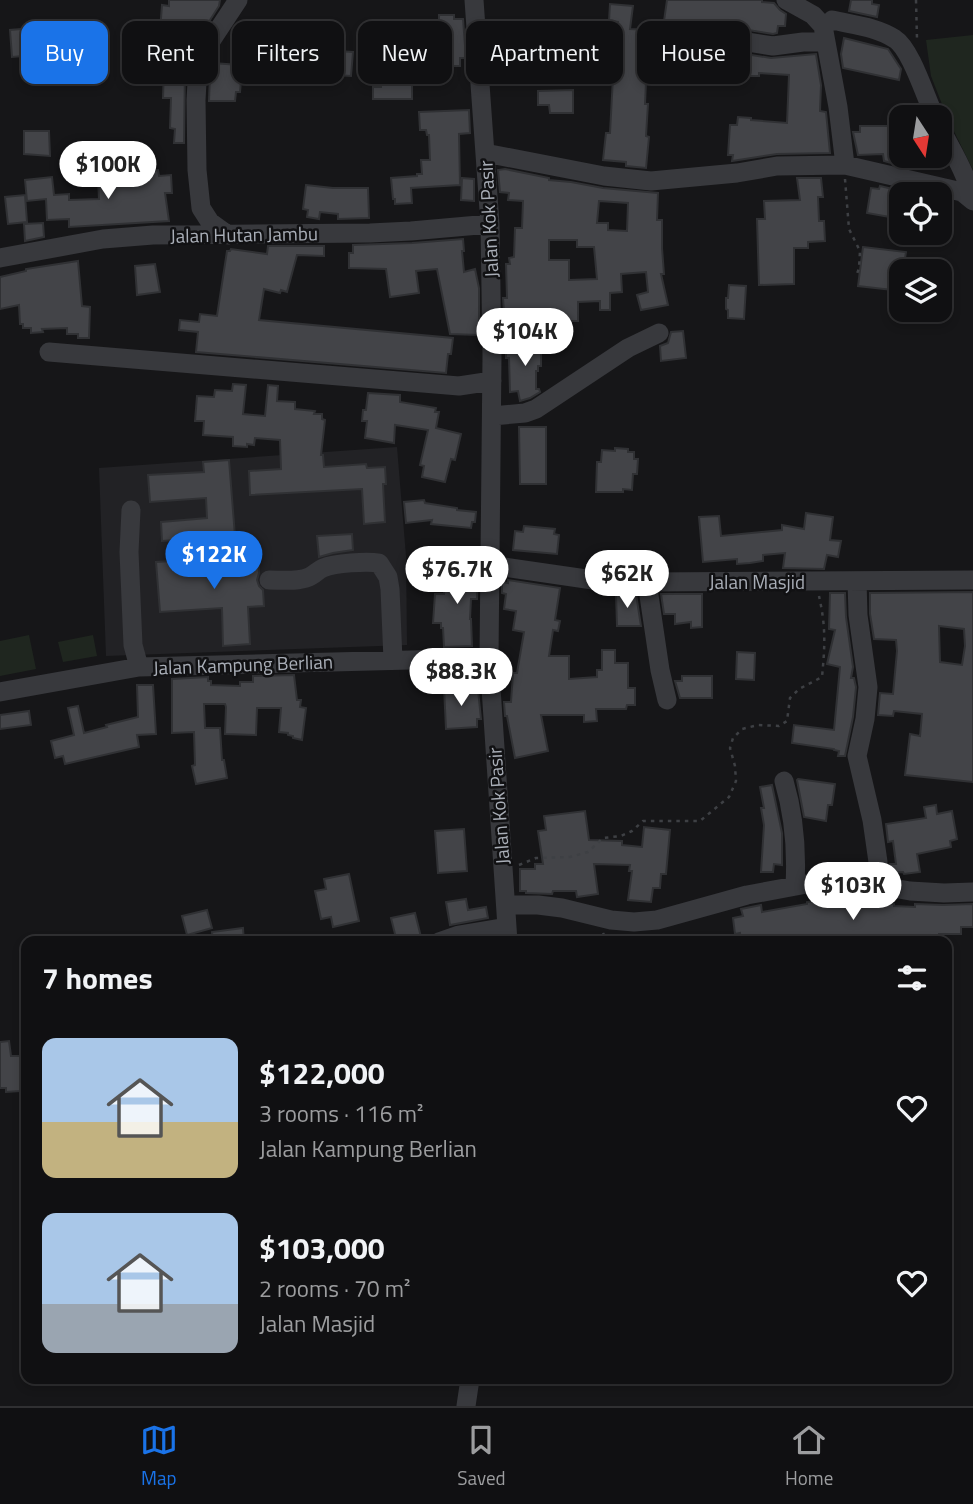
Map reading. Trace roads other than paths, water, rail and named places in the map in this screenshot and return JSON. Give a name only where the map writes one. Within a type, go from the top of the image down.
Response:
[{"type":"street","points":[[228,235],[210,222],[201,208],[197,170],[196,100],[198,64],[238,0]]},
{"type":"street","name":"Jalan Kok Pasir","points":[[474,0],[490,224],[492,416],[489,658],[508,934]]},
{"type":"street","points":[[786,0],[813,15],[823,26],[838,107],[845,165]]},
{"type":"street","points":[[832,20],[878,30],[898,41],[916,71],[930,105]]},
{"type":"street","points":[[750,42],[773,46],[826,41]]},
{"type":"street","points":[[485,153],[604,176],[650,181],[737,173],[777,166],[845,165],[967,197],[965,174],[952,151]]},
{"type":"street","name":"Jalan Hutan Jambu","points":[[0,258],[103,239],[153,235],[411,231],[490,224]]},
{"type":"street","points":[[492,416],[537,410],[628,348],[659,333]]},
{"type":"street","points":[[49,352],[459,386],[492,381]]},
{"type":"street","points":[[131,510],[128,552],[133,645],[139,667]]},
{"type":"street","points":[[269,580],[301,579],[323,568],[379,563],[388,577],[390,589],[393,660]]},
{"type":"street","name":"Jalan Masjid","points":[[490,565],[593,580],[647,582],[973,580]]},
{"type":"street","points":[[857,581],[858,615],[868,688],[857,756],[872,820],[876,852],[877,862],[872,883]]},
{"type":"street","points":[[647,582],[667,700]]},
{"type":"street","name":"Jalan Kampung Berlian","points":[[0,692],[139,667],[489,658]]},
{"type":"street","points":[[784,780],[794,829],[795,885]]},
{"type":"street","points":[[506,905],[562,908],[611,920],[634,922],[657,920],[747,895],[795,885],[833,881],[872,883],[910,891],[973,892]]},
{"type":"street","points":[[456,936],[508,934]]},
{"type":"street","points":[[466,1406],[469,1384]]}]
